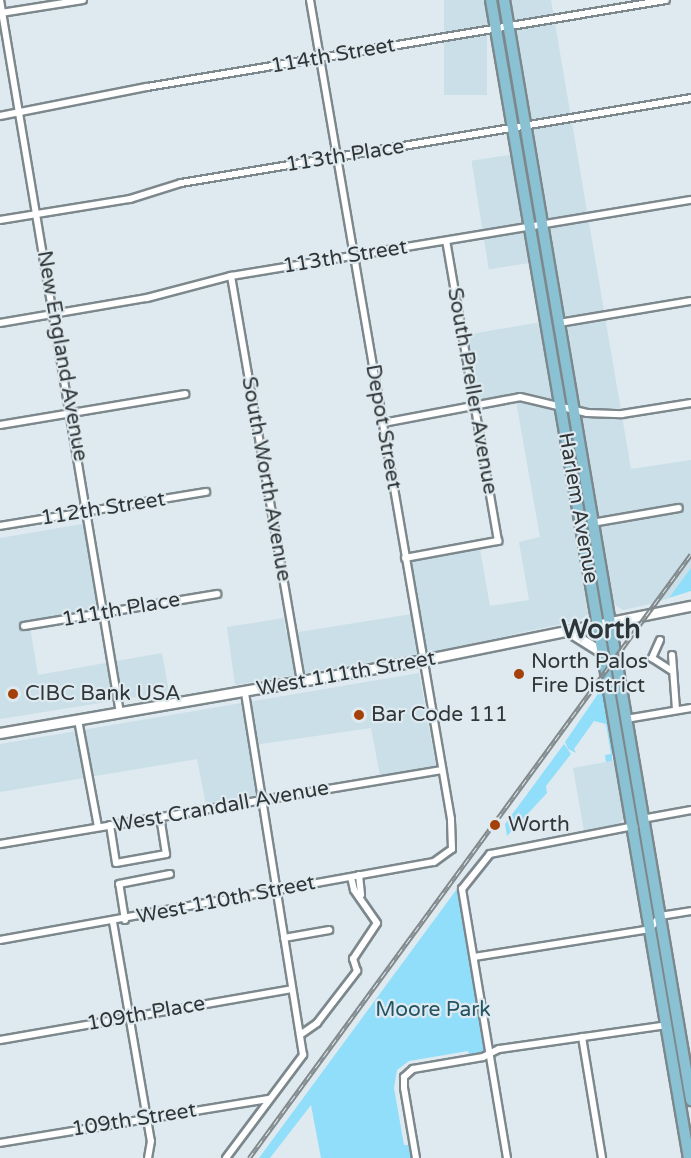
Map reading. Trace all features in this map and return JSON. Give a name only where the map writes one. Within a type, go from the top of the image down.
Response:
[{"type":"main road","name":"Harlem Avenue","points":[[491,0],[560,406],[586,524],[603,624],[626,719],[683,1064],[691,1100]]},
{"type":"main road","name":"Harlem Avenue","points":[[504,0],[573,410],[586,524]]},
{"type":"main road","name":"West 111th Street","points":[[0,733],[422,660],[691,606]]},
{"type":"main road","name":"Harlem Avenue","points":[[603,624],[603,652],[667,1025],[683,1064],[689,1158]]},
{"type":"main road","points":[[568,631],[603,652]]},
{"type":"street","name":"New England Avenue","points":[[0,0],[56,314],[120,713]]},
{"type":"street","points":[[1,13],[82,0]]},
{"type":"street","name":"Depot Street","points":[[310,0],[454,841],[449,854]]},
{"type":"street","name":"114th Street","points":[[0,116],[320,58],[666,0]]},
{"type":"street","name":"113th Place","points":[[0,220],[130,199],[181,183],[691,98]]},
{"type":"street","name":"113th Street","points":[[0,323],[147,298],[231,276],[691,200]]},
{"type":"street","name":"South Preller Avenue","points":[[405,558],[498,541],[446,241]]},
{"type":"street","name":"South Worth Avenue","points":[[231,276],[301,682]]},
{"type":"street","points":[[559,323],[691,301]]},
{"type":"street","points":[[0,425],[185,394]]},
{"type":"street","points":[[383,423],[520,398],[573,410],[622,414],[691,403]]},
{"type":"street","name":"112th Street","points":[[0,526],[206,492]]},
{"type":"street","points":[[586,524],[679,508]]},
{"type":"street","name":"111th Place","points":[[24,626],[217,594]]},
{"type":"street","points":[[660,640],[652,658],[672,671]]},
{"type":"street","points":[[672,655],[676,710]]},
{"type":"street","points":[[226,1158],[265,1109],[268,1099],[303,1055],[245,692]]},
{"type":"street","points":[[626,719],[691,708]]},
{"type":"street","points":[[78,720],[98,827]]},
{"type":"street","name":"West Crandall Avenue","points":[[0,844],[442,770]]},
{"type":"street","points":[[507,1158],[462,890],[490,854],[633,827],[643,818],[691,810]]},
{"type":"street","points":[[110,825],[116,863],[166,854],[160,817]]},
{"type":"street","name":"West 110th Street","points":[[0,940],[114,922],[434,862],[449,854]]},
{"type":"street","points":[[125,920],[119,884],[170,874]]},
{"type":"street","points":[[360,875],[361,895]]},
{"type":"street","points":[[300,1035],[317,1023],[357,971],[353,959],[377,923],[361,895],[354,890],[351,877]]},
{"type":"street","points":[[474,957],[650,929],[660,916],[691,911]]},
{"type":"street","points":[[114,922],[147,1117],[148,1158]]},
{"type":"street","points":[[284,938],[329,930]]},
{"type":"street","name":"109th Place","points":[[0,1040],[292,989]]},
{"type":"street","points":[[416,1158],[404,1088],[406,1075],[413,1069],[582,1037],[667,1025]]},
{"type":"street","points":[[582,1037],[602,1158]]},
{"type":"street","name":"109th Street","points":[[0,1143],[147,1117],[268,1099]]},
{"type":"shaded area","points":[[444,0],[487,0],[487,95],[444,95]]},
{"type":"shaded area","points":[[508,0],[551,0],[631,469],[691,460],[691,568],[669,598],[623,610],[612,603]]},
{"type":"shaded area","points":[[514,154],[531,263],[489,269],[472,161]]},
{"type":"shaded area","points":[[541,322],[588,614],[580,620],[437,651],[235,685],[227,627],[284,618],[286,634],[418,613],[409,561],[480,549],[490,606],[529,600],[519,542],[540,537],[515,395],[476,402],[466,335]]},
{"type":"shaded area","points":[[88,523],[102,615],[30,627],[38,675],[162,653],[169,692],[0,719],[0,538]]},
{"type":"shaded area","points":[[419,673],[436,766],[380,776],[371,728],[248,746],[256,797],[206,805],[197,759],[0,792],[0,744]]},
{"type":"shaded area","points":[[617,760],[625,818],[618,824],[584,831],[573,768]]},
{"type":"green space","points":[[691,568],[691,591],[669,598],[679,584]]},
{"type":"green space","points":[[602,688],[612,739],[612,761],[606,762],[605,755],[611,754],[606,724],[594,721],[574,749],[576,753],[568,749],[565,742]]},
{"type":"green space","points":[[564,744],[571,754],[546,786],[547,793],[507,836],[505,824]]},
{"type":"green space","name":"Moore Park","points":[[465,878],[460,897],[486,1050],[469,1056],[468,1051],[409,1061],[397,1070],[394,1088],[404,1145],[410,1145],[412,1158],[321,1158],[311,1105],[270,1158],[259,1158]]},
{"type":"railway","points":[[249,1158],[691,554]]},
{"type":"place","name":"North Palos Fire District","points":[[519,674]]},
{"type":"place","name":"CIBC Bank USA","points":[[13,694]]},
{"type":"place","name":"Bar Code 111","points":[[359,715]]},
{"type":"place","name":"Worth","points":[[495,825]]},
{"type":"district","name":"Worth","points":[[601,630]]}]
